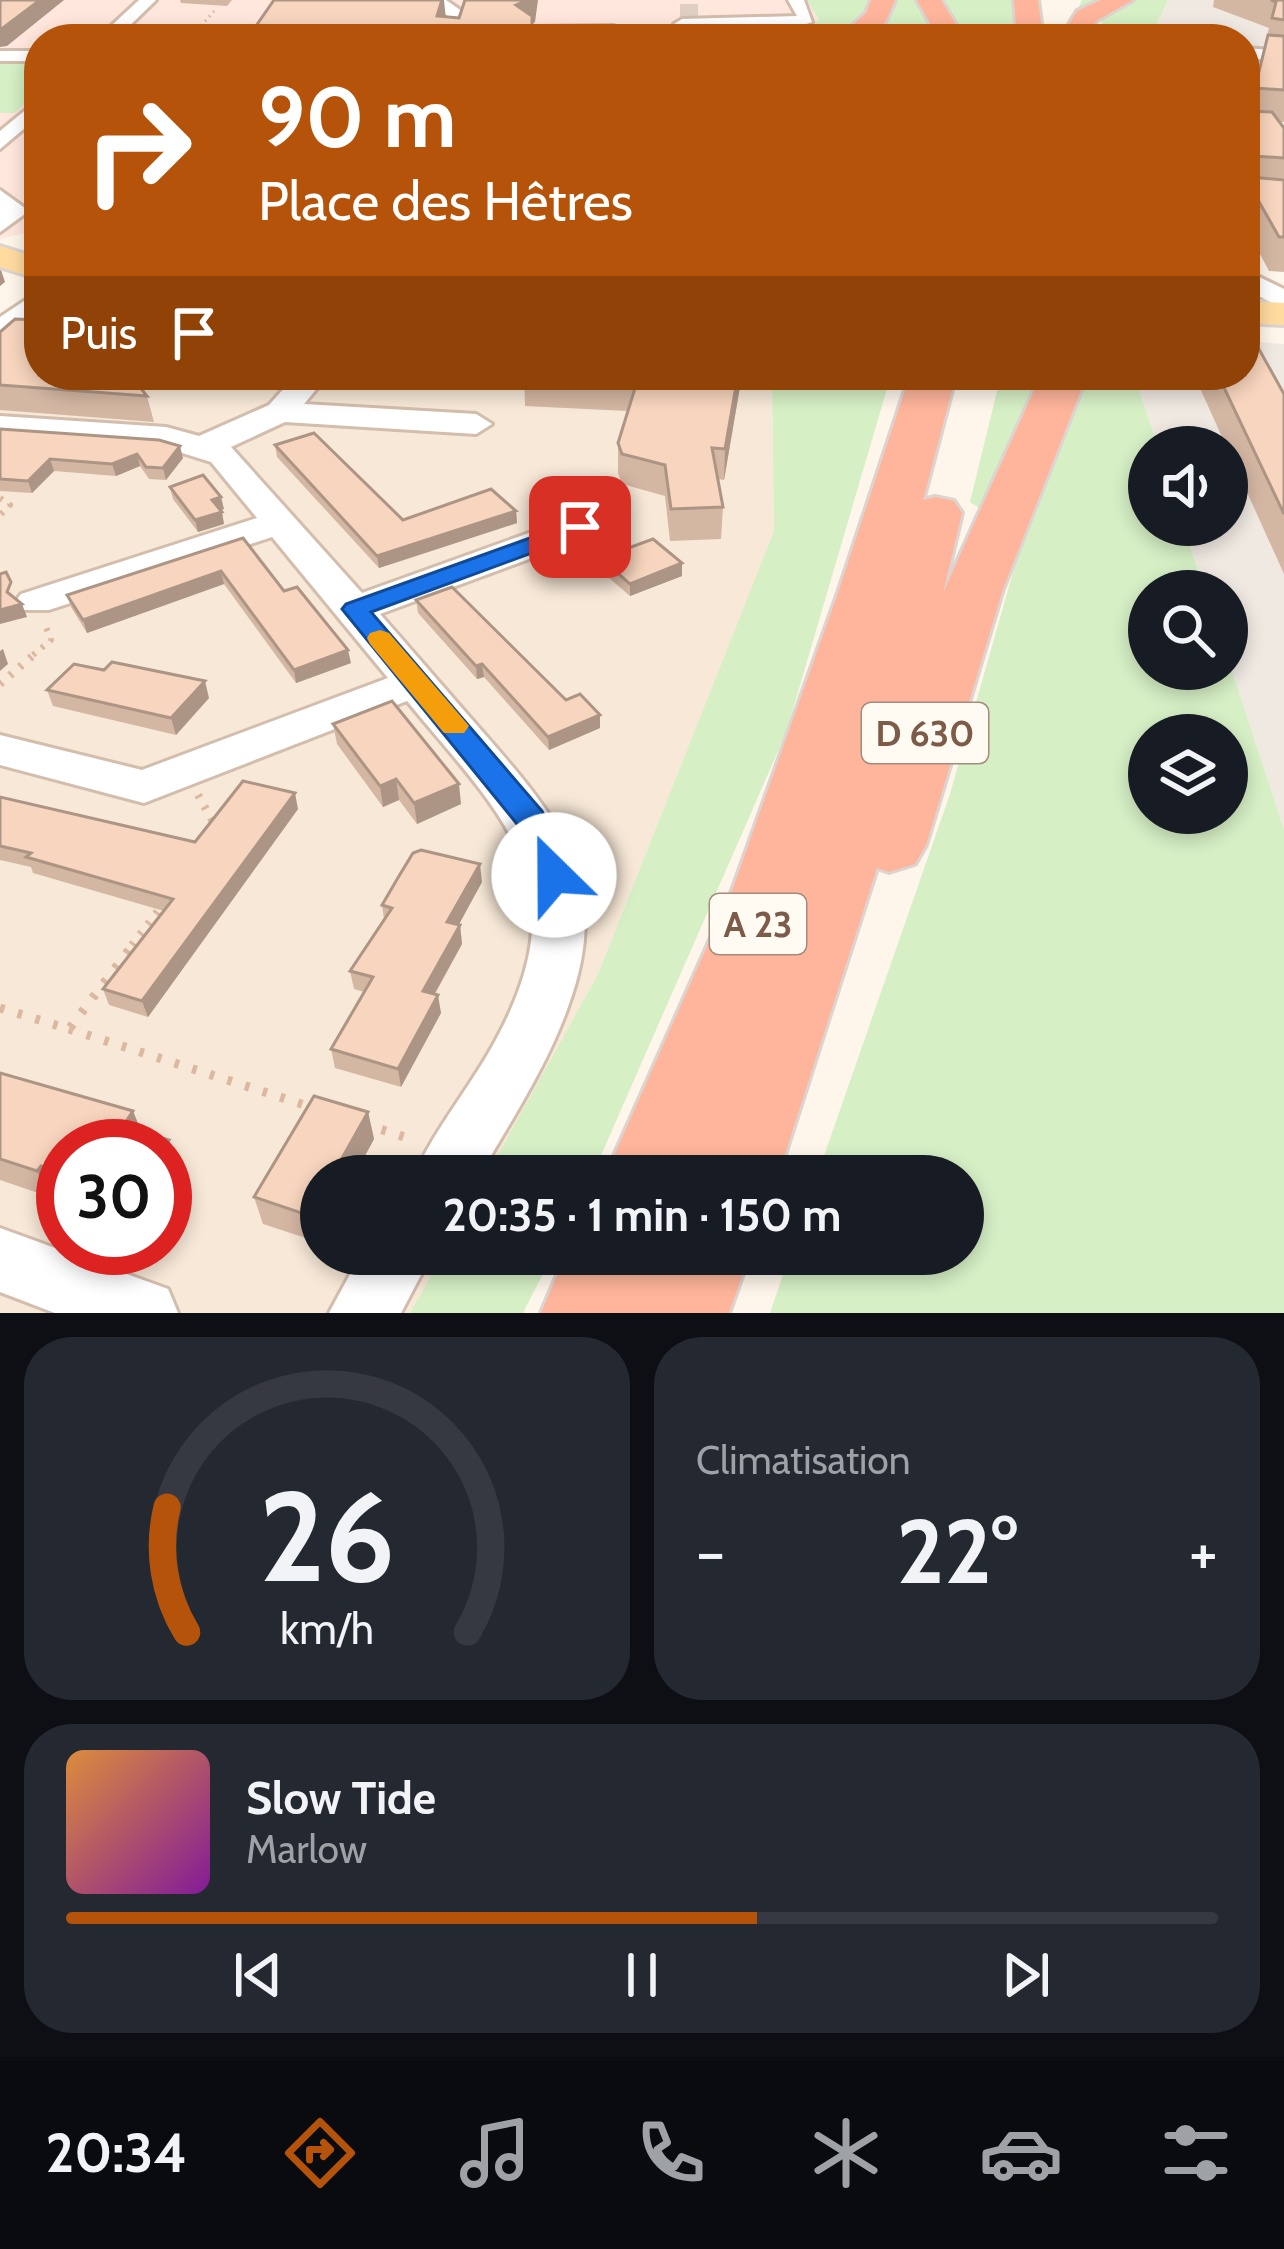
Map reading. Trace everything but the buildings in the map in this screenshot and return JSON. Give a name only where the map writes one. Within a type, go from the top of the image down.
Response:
[{"type":"highway","points":[[1081,24],[1086,16],[1121,0]]},
{"type":"highway","name":"A 23","points":[[661,1155],[777,869],[928,390]]},
{"type":"highway","name":"A 23","points":[[739,1155],[769,1080],[861,796],[967,390]]},
{"type":"highway","name":"D 630","points":[[769,1080],[847,959],[974,589],[1058,390]]},
{"type":"highway","points":[[592,1313],[608,1275]]},
{"type":"highway","points":[[678,1313],[693,1275]]},
{"type":"street","points":[[122,24],[148,0]]},
{"type":"street","points":[[436,0],[460,18],[458,24]]},
{"type":"street","points":[[682,24],[805,20],[796,0]]},
{"type":"street","points":[[611,24],[612,10]]},
{"type":"street","points":[[0,143],[24,120]]},
{"type":"street","points":[[0,196],[17,211],[0,225]]},
{"type":"street","points":[[0,332],[24,312]]},
{"type":"street","points":[[205,446],[280,412],[300,390]]},
{"type":"street","points":[[280,412],[476,424]]},
{"type":"street","points":[[0,426],[166,437],[205,446],[228,460],[531,819],[548,853],[558,898],[559,948],[547,998],[458,1155]]},
{"type":"street","points":[[35,602],[281,522]]},
{"type":"street","points":[[355,609],[580,527]]},
{"type":"street","points":[[0,750],[164,780],[417,682]]},
{"type":"street","points":[[0,1260],[144,1313]]},
{"type":"street","points":[[363,1313],[386,1275]]},
{"type":"path","points":[[202,24],[216,9]]},
{"type":"path","points":[[0,498],[10,505],[0,515]]},
{"type":"path","points":[[0,684],[51,640],[35,602]]},
{"type":"path","points":[[164,780],[219,831]]},
{"type":"path","points":[[69,1029],[165,903]]},
{"type":"path","points":[[0,1008],[328,1113]]},
{"type":"path","points":[[350,1120],[429,1155]]},
{"type":"shaded area","points":[[0,0],[807,0],[819,20],[812,24],[24,24],[24,233],[0,239]]},
{"type":"shaded area","points":[[1168,0],[1284,0],[1284,136],[1260,134],[1260,24],[1157,24]]},
{"type":"shaded area","points":[[0,335],[24,360],[24,390],[772,390],[774,531],[598,974],[498,1155],[300,1155],[300,1275],[431,1275],[410,1313],[0,1313]]},
{"type":"shaded area","points":[[1260,342],[1284,344],[1284,829],[1238,690],[1248,690],[1248,570],[1198,570],[1190,546],[1248,546],[1248,426],[1151,426],[1139,390],[1260,390]]},
{"type":"green space","points":[[807,0],[1011,0],[1017,14],[1015,24],[812,24],[819,20]]},
{"type":"green space","points":[[1082,0],[1168,0],[1157,24],[1101,24],[1102,18],[1076,13]]},
{"type":"green space","points":[[0,60],[24,61],[24,104],[15,113],[0,113]]},
{"type":"green space","points":[[772,390],[887,390],[786,733],[601,1155],[498,1155],[598,974],[774,531]]},
{"type":"green space","points":[[997,390],[1139,390],[1151,426],[1128,426],[1128,546],[1190,546],[1198,570],[1128,570],[1128,690],[1238,690],[1246,714],[1128,714],[1128,834],[1248,834],[1248,720],[1284,829],[1284,1313],[770,1313],[783,1275],[984,1275],[984,1155],[824,1155],[950,794],[1023,537],[970,502]]},
{"type":"green space","points":[[431,1275],[542,1275],[523,1313],[410,1313]]},
{"type":"tunnel","points":[[680,13],[702,13]]},
{"type":"slow traffic","points":[[380,638],[454,726]]},
{"type":"route","points":[[554,875],[531,819],[355,609],[580,527]]}]
